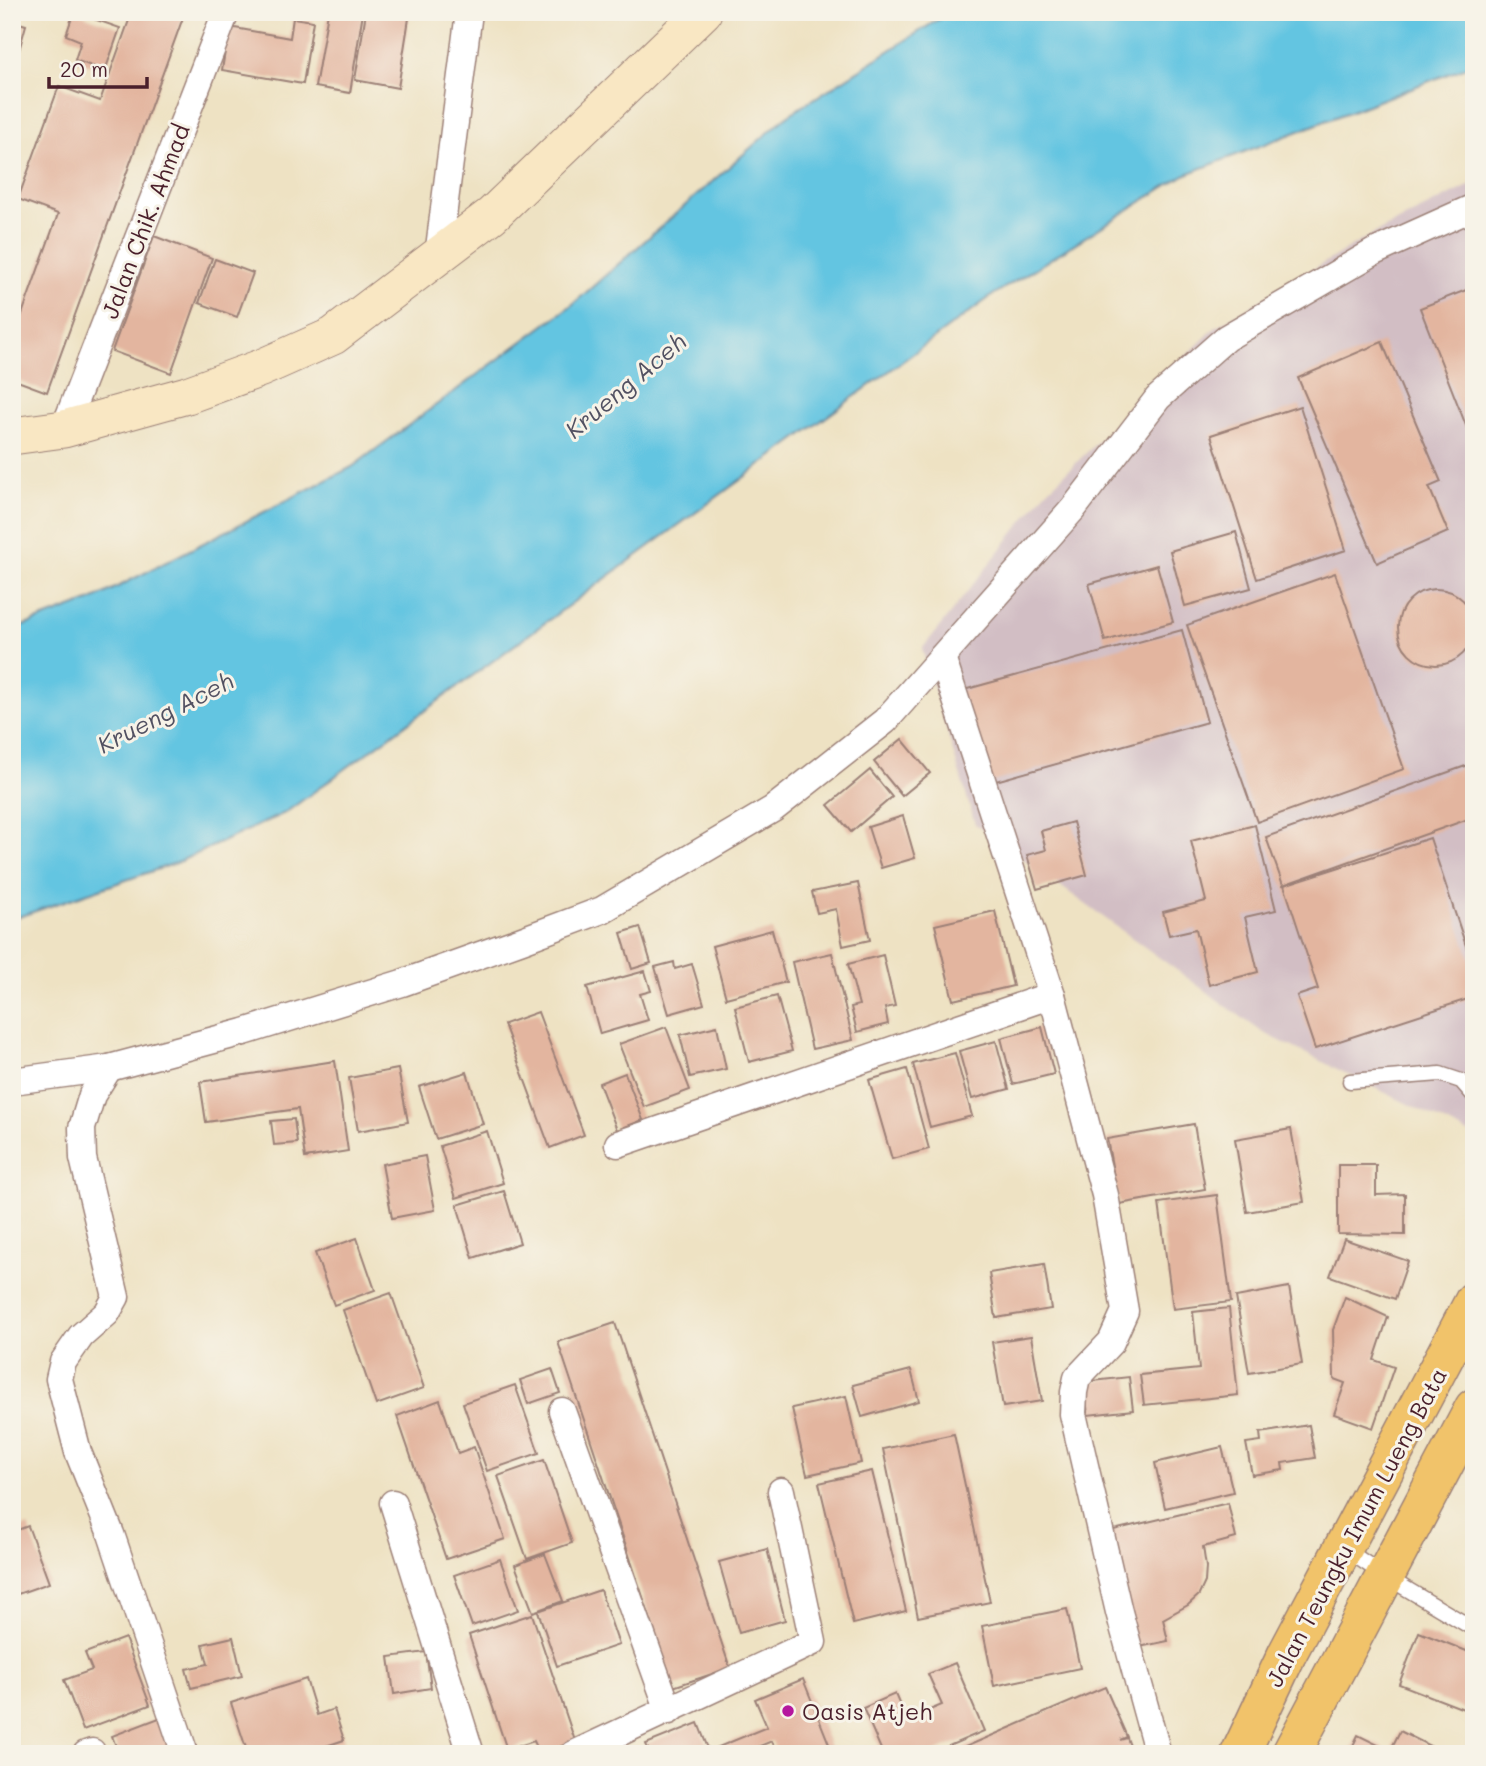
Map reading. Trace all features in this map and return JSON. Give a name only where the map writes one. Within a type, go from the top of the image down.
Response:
[{"type":"highway","name":"Jalan Teungku Imum Lueng Bata","points":[[1240,1754],[1287,1654],[1474,1301]]},
{"type":"highway","name":"Jalan Teungku Imum Lueng Bata","points":[[1292,1754],[1474,1408]]},
{"type":"street","name":"Jalan Chik. Ahmad","points":[[64,429],[226,12]]},
{"type":"street","points":[[438,256],[469,12]]},
{"type":"street","points":[[12,436],[64,429],[187,395],[261,368],[333,336],[492,215],[703,12]]},
{"type":"street","points":[[12,1081],[109,1068],[244,1032],[402,983],[602,909],[774,809],[885,721],[1073,509],[1158,398],[1226,338],[1374,252],[1474,206]]},
{"type":"street","points":[[942,657],[967,726],[1052,995],[1105,1195],[1125,1311],[1111,1342],[1077,1378],[1073,1414],[1119,1612],[1158,1754]]},
{"type":"street","points":[[618,1144],[1052,995]]},
{"type":"street","points":[[109,1068],[92,1095],[82,1128],[83,1158],[116,1297],[107,1313],[81,1336],[63,1362],[59,1379],[78,1452],[111,1534],[185,1754]]},
{"type":"street","points":[[562,1411],[669,1711]]},
{"type":"street","points":[[574,1754],[813,1642],[781,1491]]},
{"type":"street","points":[[393,1503],[471,1754]]},
{"type":"lane","points":[[1350,1081],[1440,1074],[1461,1081],[1474,1096]]},
{"type":"lane","points":[[1344,1548],[1384,1576],[1474,1629]]},
{"type":"shaded area","points":[[1474,183],[1474,1125],[1469,1134],[1262,1032],[975,824],[922,649],[1046,492],[1216,327],[1369,236]]},
{"type":"water","name":"Krueng Aceh","points":[[950,12],[1474,12],[1474,64],[1184,175],[993,295],[285,813],[176,863],[12,919],[12,630],[92,600],[352,467],[573,304],[787,116]]},
{"type":"building","points":[[74,12],[120,28],[105,71],[75,60],[81,41],[66,35]]},
{"type":"building","points":[[132,12],[185,12],[47,392],[12,379],[12,342],[58,214],[18,199],[59,86],[100,101]]},
{"type":"building","points":[[328,12],[363,12],[350,93],[315,87]]},
{"type":"building","points":[[366,12],[410,12],[398,88],[355,80]]},
{"type":"building","points":[[293,18],[313,21],[303,84],[222,70],[229,27],[290,38]]},
{"type":"building","points":[[12,21],[26,25],[13,72],[12,72]]},
{"type":"building","points":[[154,236],[212,258],[171,373],[112,351]]},
{"type":"building","points":[[215,259],[253,273],[237,317],[199,303]]},
{"type":"building","points":[[1474,287],[1474,446],[1420,308]]},
{"type":"building","points":[[1382,342],[1441,482],[1429,487],[1448,532],[1377,563],[1298,378]]},
{"type":"building","points":[[1300,406],[1346,550],[1257,579],[1211,435]]},
{"type":"building","points":[[1236,532],[1251,588],[1185,606],[1170,551]]},
{"type":"building","points":[[1157,565],[1173,622],[1105,641],[1089,584]]},
{"type":"building","points":[[1335,573],[1404,769],[1257,822],[1187,625]]},
{"type":"building","points":[[1444,589],[1457,595],[1468,606],[1474,619],[1472,642],[1457,659],[1444,665],[1428,665],[1415,659],[1400,642],[1398,619],[1404,606],[1421,591]]},
{"type":"building","points":[[1182,630],[1207,722],[985,784],[960,691]]},
{"type":"building","points":[[902,739],[930,773],[902,796],[874,762]]},
{"type":"building","points":[[1474,763],[1474,817],[1283,885],[1266,837]]},
{"type":"building","points":[[870,770],[892,797],[851,832],[828,805]]},
{"type":"building","points":[[903,816],[915,858],[881,868],[868,827]]},
{"type":"building","points":[[1073,822],[1087,875],[1037,889],[1027,855],[1046,850],[1041,831]]},
{"type":"building","points":[[1255,825],[1276,910],[1245,917],[1258,972],[1209,985],[1196,929],[1169,935],[1163,912],[1206,901],[1191,841]]},
{"type":"building","points":[[1430,838],[1474,970],[1474,997],[1315,1049],[1297,996],[1318,989],[1284,885]]},
{"type":"building","points":[[858,883],[870,940],[843,946],[836,909],[817,913],[812,892]]},
{"type":"building","points":[[995,911],[1013,986],[953,1000],[935,925]]},
{"type":"building","points":[[640,927],[651,963],[632,969],[621,933]]},
{"type":"building","points":[[772,930],[786,982],[726,998],[712,946]]},
{"type":"building","points":[[832,953],[853,1040],[812,1049],[792,962]]},
{"type":"building","points":[[883,955],[895,1006],[885,1008],[888,1024],[857,1032],[851,1007],[859,1005],[848,964]]},
{"type":"building","points":[[674,962],[675,969],[692,964],[704,1004],[669,1014],[655,967]]},
{"type":"building","points":[[645,971],[651,991],[640,994],[648,1020],[600,1034],[587,987]]},
{"type":"building","points":[[777,996],[792,1051],[749,1062],[735,1007]]},
{"type":"building","points":[[538,1012],[584,1135],[550,1148],[504,1024]]},
{"type":"building","points":[[717,1026],[726,1069],[690,1077],[680,1035]]},
{"type":"building","points":[[666,1027],[690,1090],[644,1107],[619,1044]]},
{"type":"building","points":[[1042,1027],[1054,1074],[1013,1084],[1001,1038]]},
{"type":"building","points":[[996,1041],[1009,1089],[972,1099],[959,1051]]},
{"type":"building","points":[[955,1053],[972,1116],[930,1127],[913,1064]]},
{"type":"building","points":[[335,1061],[348,1151],[305,1158],[298,1109],[206,1122],[200,1082]]},
{"type":"building","points":[[398,1069],[408,1122],[358,1131],[349,1078]]},
{"type":"building","points":[[907,1069],[929,1149],[892,1159],[869,1080]]},
{"type":"building","points":[[467,1072],[483,1124],[436,1139],[419,1087]]},
{"type":"building","points":[[625,1073],[643,1120],[617,1130],[599,1083]]},
{"type":"building","points":[[294,1119],[297,1143],[274,1145],[271,1121]]},
{"type":"building","points":[[1194,1124],[1205,1189],[1119,1204],[1107,1139]]},
{"type":"building","points":[[1291,1129],[1304,1202],[1247,1212],[1235,1139]]},
{"type":"building","points":[[487,1131],[503,1183],[456,1198],[440,1146]]},
{"type":"building","points":[[425,1156],[435,1210],[392,1218],[382,1164]]},
{"type":"building","points":[[1338,1165],[1376,1165],[1376,1195],[1405,1194],[1405,1235],[1338,1234]]},
{"type":"building","points":[[504,1191],[520,1243],[473,1258],[457,1205]]},
{"type":"building","points":[[1217,1195],[1231,1302],[1173,1309],[1159,1203]]},
{"type":"building","points":[[357,1238],[375,1290],[334,1305],[315,1253]]},
{"type":"building","points":[[1344,1239],[1408,1261],[1395,1299],[1330,1276]]},
{"type":"building","points":[[1044,1264],[1051,1309],[996,1318],[989,1273]]},
{"type":"building","points":[[1289,1287],[1302,1364],[1249,1373],[1236,1297]]},
{"type":"building","points":[[391,1293],[424,1388],[376,1405],[343,1310]]},
{"type":"building","points":[[1345,1297],[1388,1317],[1374,1360],[1394,1367],[1373,1428],[1334,1414],[1345,1383],[1334,1379],[1333,1330]]},
{"type":"building","points":[[1229,1308],[1238,1395],[1144,1405],[1140,1375],[1199,1369],[1193,1312]]},
{"type":"building","points":[[615,1323],[730,1668],[673,1687],[558,1342]]},
{"type":"building","points":[[1031,1336],[1042,1401],[1003,1407],[992,1342]]},
{"type":"building","points":[[552,1369],[560,1393],[528,1404],[520,1380]]},
{"type":"building","points":[[911,1370],[919,1401],[862,1417],[853,1385]]},
{"type":"building","points":[[1129,1377],[1133,1410],[1088,1415],[1084,1382]]},
{"type":"building","points":[[515,1385],[539,1453],[487,1471],[463,1403]]},
{"type":"building","points":[[846,1396],[861,1463],[807,1475],[792,1408]]},
{"type":"building","points":[[440,1400],[458,1453],[474,1447],[505,1539],[446,1559],[397,1416]]},
{"type":"building","points":[[1309,1425],[1315,1458],[1282,1463],[1283,1470],[1252,1475],[1246,1443],[1261,1441],[1260,1433]]},
{"type":"building","points":[[954,1434],[990,1602],[918,1617],[883,1449]]},
{"type":"building","points":[[1222,1447],[1233,1492],[1165,1508],[1155,1463]]},
{"type":"building","points":[[544,1460],[572,1543],[527,1559],[498,1476]]},
{"type":"building","points":[[872,1471],[906,1611],[853,1624],[819,1483]]},
{"type":"building","points":[[1228,1503],[1236,1538],[1203,1547],[1205,1582],[1199,1595],[1188,1605],[1163,1619],[1168,1641],[1134,1648],[1105,1532]]},
{"type":"building","points":[[28,1526],[49,1583],[12,1596],[12,1532]]},
{"type":"building","points":[[767,1549],[785,1620],[739,1633],[719,1562]]},
{"type":"building","points":[[545,1554],[563,1601],[533,1612],[515,1565]]},
{"type":"building","points":[[500,1559],[518,1610],[472,1626],[454,1575]]},
{"type":"building","points":[[600,1590],[619,1645],[557,1666],[538,1611]]},
{"type":"building","points":[[1067,1609],[1080,1668],[994,1686],[982,1626]]},
{"type":"building","points":[[532,1614],[575,1741],[540,1754],[534,1741],[507,1750],[469,1635]]},
{"type":"building","points":[[1419,1632],[1474,1654],[1474,1713],[1399,1684]]},
{"type":"building","points":[[233,1637],[242,1676],[191,1688],[186,1669],[208,1664],[203,1644]]},
{"type":"building","points":[[125,1638],[150,1705],[83,1730],[64,1680],[92,1670],[85,1653]]},
{"type":"building","points":[[426,1652],[431,1688],[394,1694],[389,1657]]},
{"type":"building","points":[[955,1663],[984,1731],[930,1754],[883,1754],[863,1708],[895,1694],[906,1720],[942,1705],[928,1674]]},
{"type":"building","points":[[306,1679],[317,1715],[334,1709],[344,1740],[302,1754],[248,1754],[231,1703]]},
{"type":"building","name":"Oasis Atjeh","points":[[803,1679],[833,1754],[777,1754],[772,1741],[740,1754],[650,1754],[646,1744],[698,1723],[709,1751],[767,1727],[755,1699]]},
{"type":"building","points":[[1105,1687],[1127,1737],[1120,1740],[1127,1738],[1133,1754],[949,1754]]},
{"type":"building","points":[[159,1718],[172,1754],[119,1754],[112,1736]]},
{"type":"building","points":[[1400,1731],[1440,1751],[1439,1754],[1349,1754],[1358,1735],[1390,1751]]},
{"type":"building","points":[[342,1748],[344,1754],[326,1754],[326,1753]]},
{"type":"place","name":"Oasis Atjeh","points":[[788,1711]]}]
